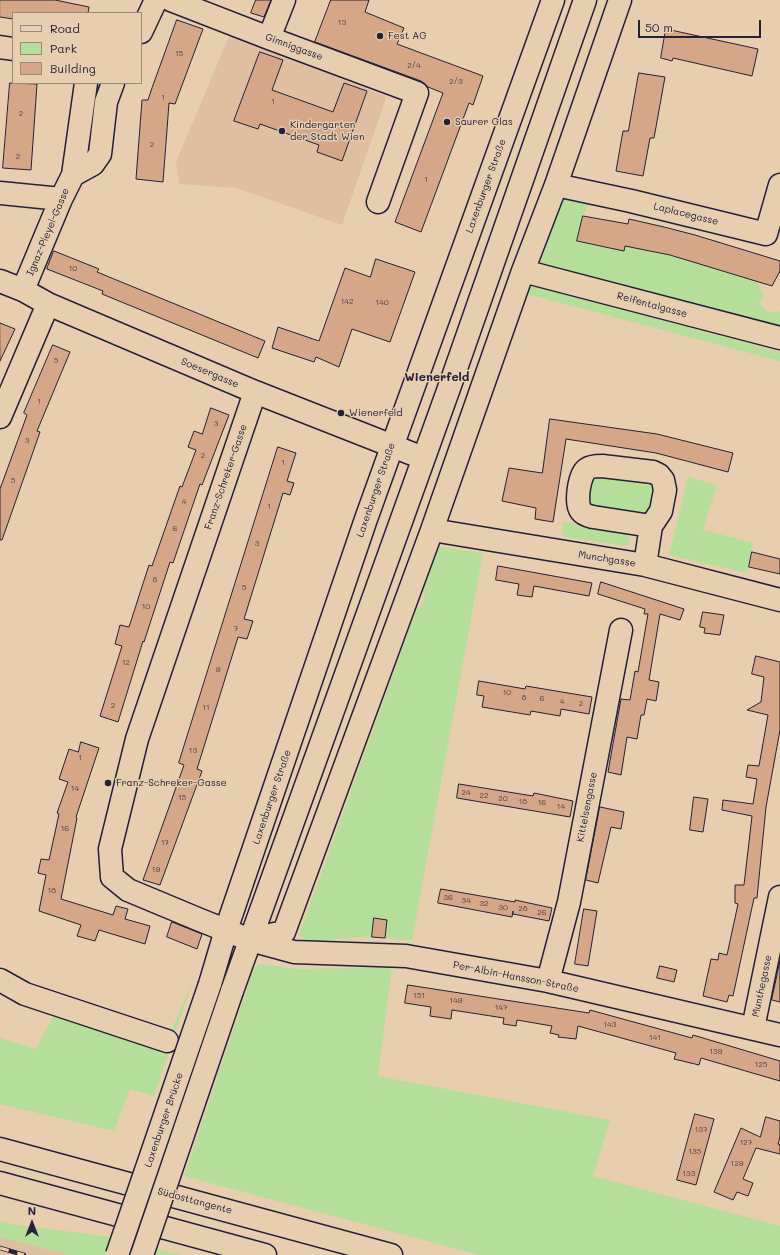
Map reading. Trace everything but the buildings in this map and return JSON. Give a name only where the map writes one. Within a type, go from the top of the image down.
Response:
[{"type":"main road","points":[[142,30],[156,0]]},
{"type":"main road","name":"Gimniggasse","points":[[171,0],[417,93],[378,202]]},
{"type":"main road","points":[[269,38],[284,0]]},
{"type":"main road","name":"Laxenburger Straße","points":[[210,984],[226,930],[392,446],[553,0]]},
{"type":"main road","points":[[142,1255],[250,940],[455,370],[585,0]]},
{"type":"main road","points":[[250,940],[284,932],[432,530],[523,271],[556,185],[620,0]]},
{"type":"main road","points":[[0,47],[12,49]]},
{"type":"main road","points":[[73,175],[86,84]]},
{"type":"main road","points":[[73,175],[93,164],[100,154],[103,116],[113,84]]},
{"type":"main road","name":"Ignaz-Pleyel-Gasse","points":[[24,290],[61,198],[73,175]]},
{"type":"main road","name":"Laplacegasse","points":[[556,185],[631,201],[766,234],[780,185]]},
{"type":"main road","points":[[0,193],[61,198]]},
{"type":"main road","name":"Reifentalgasse","points":[[523,271],[780,338]]},
{"type":"main road","name":"Soesergasse","points":[[0,281],[24,290],[48,304],[255,392],[423,458]]},
{"type":"main road","points":[[0,417],[48,304]]},
{"type":"main road","name":"Franz-Schreker-Gasse","points":[[250,940],[128,890],[112,877],[110,849],[137,739],[255,392]]},
{"type":"main road","points":[[645,565],[651,526]]},
{"type":"main road","name":"Munchgasse","points":[[432,530],[645,565],[780,600]]},
{"type":"main road","name":"Kittelsengasse","points":[[548,981],[569,902],[621,630]]},
{"type":"main road","name":"Munthegasse","points":[[753,1028],[780,897]]},
{"type":"main road","name":"Per-Albin-Hansson-Straße","points":[[250,940],[294,952],[406,956],[548,981],[780,1035]]},
{"type":"main road","points":[[2,980],[25,994],[167,1041]]},
{"type":"main road","name":"Laxenburger Brücke","points":[[118,1255],[210,984]]},
{"type":"main road","name":"Südosttangente","points":[[0,1149],[390,1255]]},
{"type":"main road","points":[[0,1184],[265,1255]]},
{"type":"shaded area","name":"Kindergarten der Stadt Wien","points":[[230,34],[385,96],[385,101],[342,225],[236,188],[179,184],[176,162]]},
{"type":"shaded area","points":[[0,1237],[69,1255],[0,1255]]},
{"type":"green space","points":[[562,196],[590,202],[583,215],[578,241],[624,251],[625,246],[670,255],[757,281],[763,295],[759,303],[768,312],[778,313],[780,309],[780,331],[539,268]]},
{"type":"green space","points":[[531,285],[780,352],[780,361],[527,294]]},
{"type":"green space","points":[[594,475],[642,481],[650,484],[656,490],[652,508],[642,514],[590,506],[587,502],[588,480]]},
{"type":"green space","points":[[688,477],[717,485],[703,530],[753,543],[747,573],[669,555]]},
{"type":"green space","points":[[563,522],[626,531],[629,536],[628,546],[565,537],[562,532]]},
{"type":"green space","points":[[439,547],[483,553],[412,940],[363,937],[309,942],[299,935],[417,608],[421,608],[425,594],[422,592]]},
{"type":"green space","points":[[261,964],[300,969],[392,967],[378,1076],[610,1120],[593,1176],[780,1226],[780,1255],[479,1255],[184,1176],[254,968]]},
{"type":"green space","points":[[193,980],[154,1096],[130,1089],[114,1131],[0,1104],[0,1038],[36,1049],[59,1005],[167,1041]]},
{"type":"green space","points":[[0,1221],[17,1225],[112,1237],[180,1255],[69,1255],[0,1237]]},
{"type":"railway","points":[[0,1248],[24,1255]]},
{"type":"place","name":"Fest AG","points":[[380,36]]},
{"type":"place","name":"Saurer Glas","points":[[447,122]]},
{"type":"place","name":"Kindergarten der Stadt Wien","points":[[282,131]]},
{"type":"place","name":"Wienerfeld","points":[[341,413]]},
{"type":"place","name":"Franz-Schreker-Gasse","points":[[108,783]]},
{"type":"district","name":"Wienerfeld","points":[[437,377]]}]
